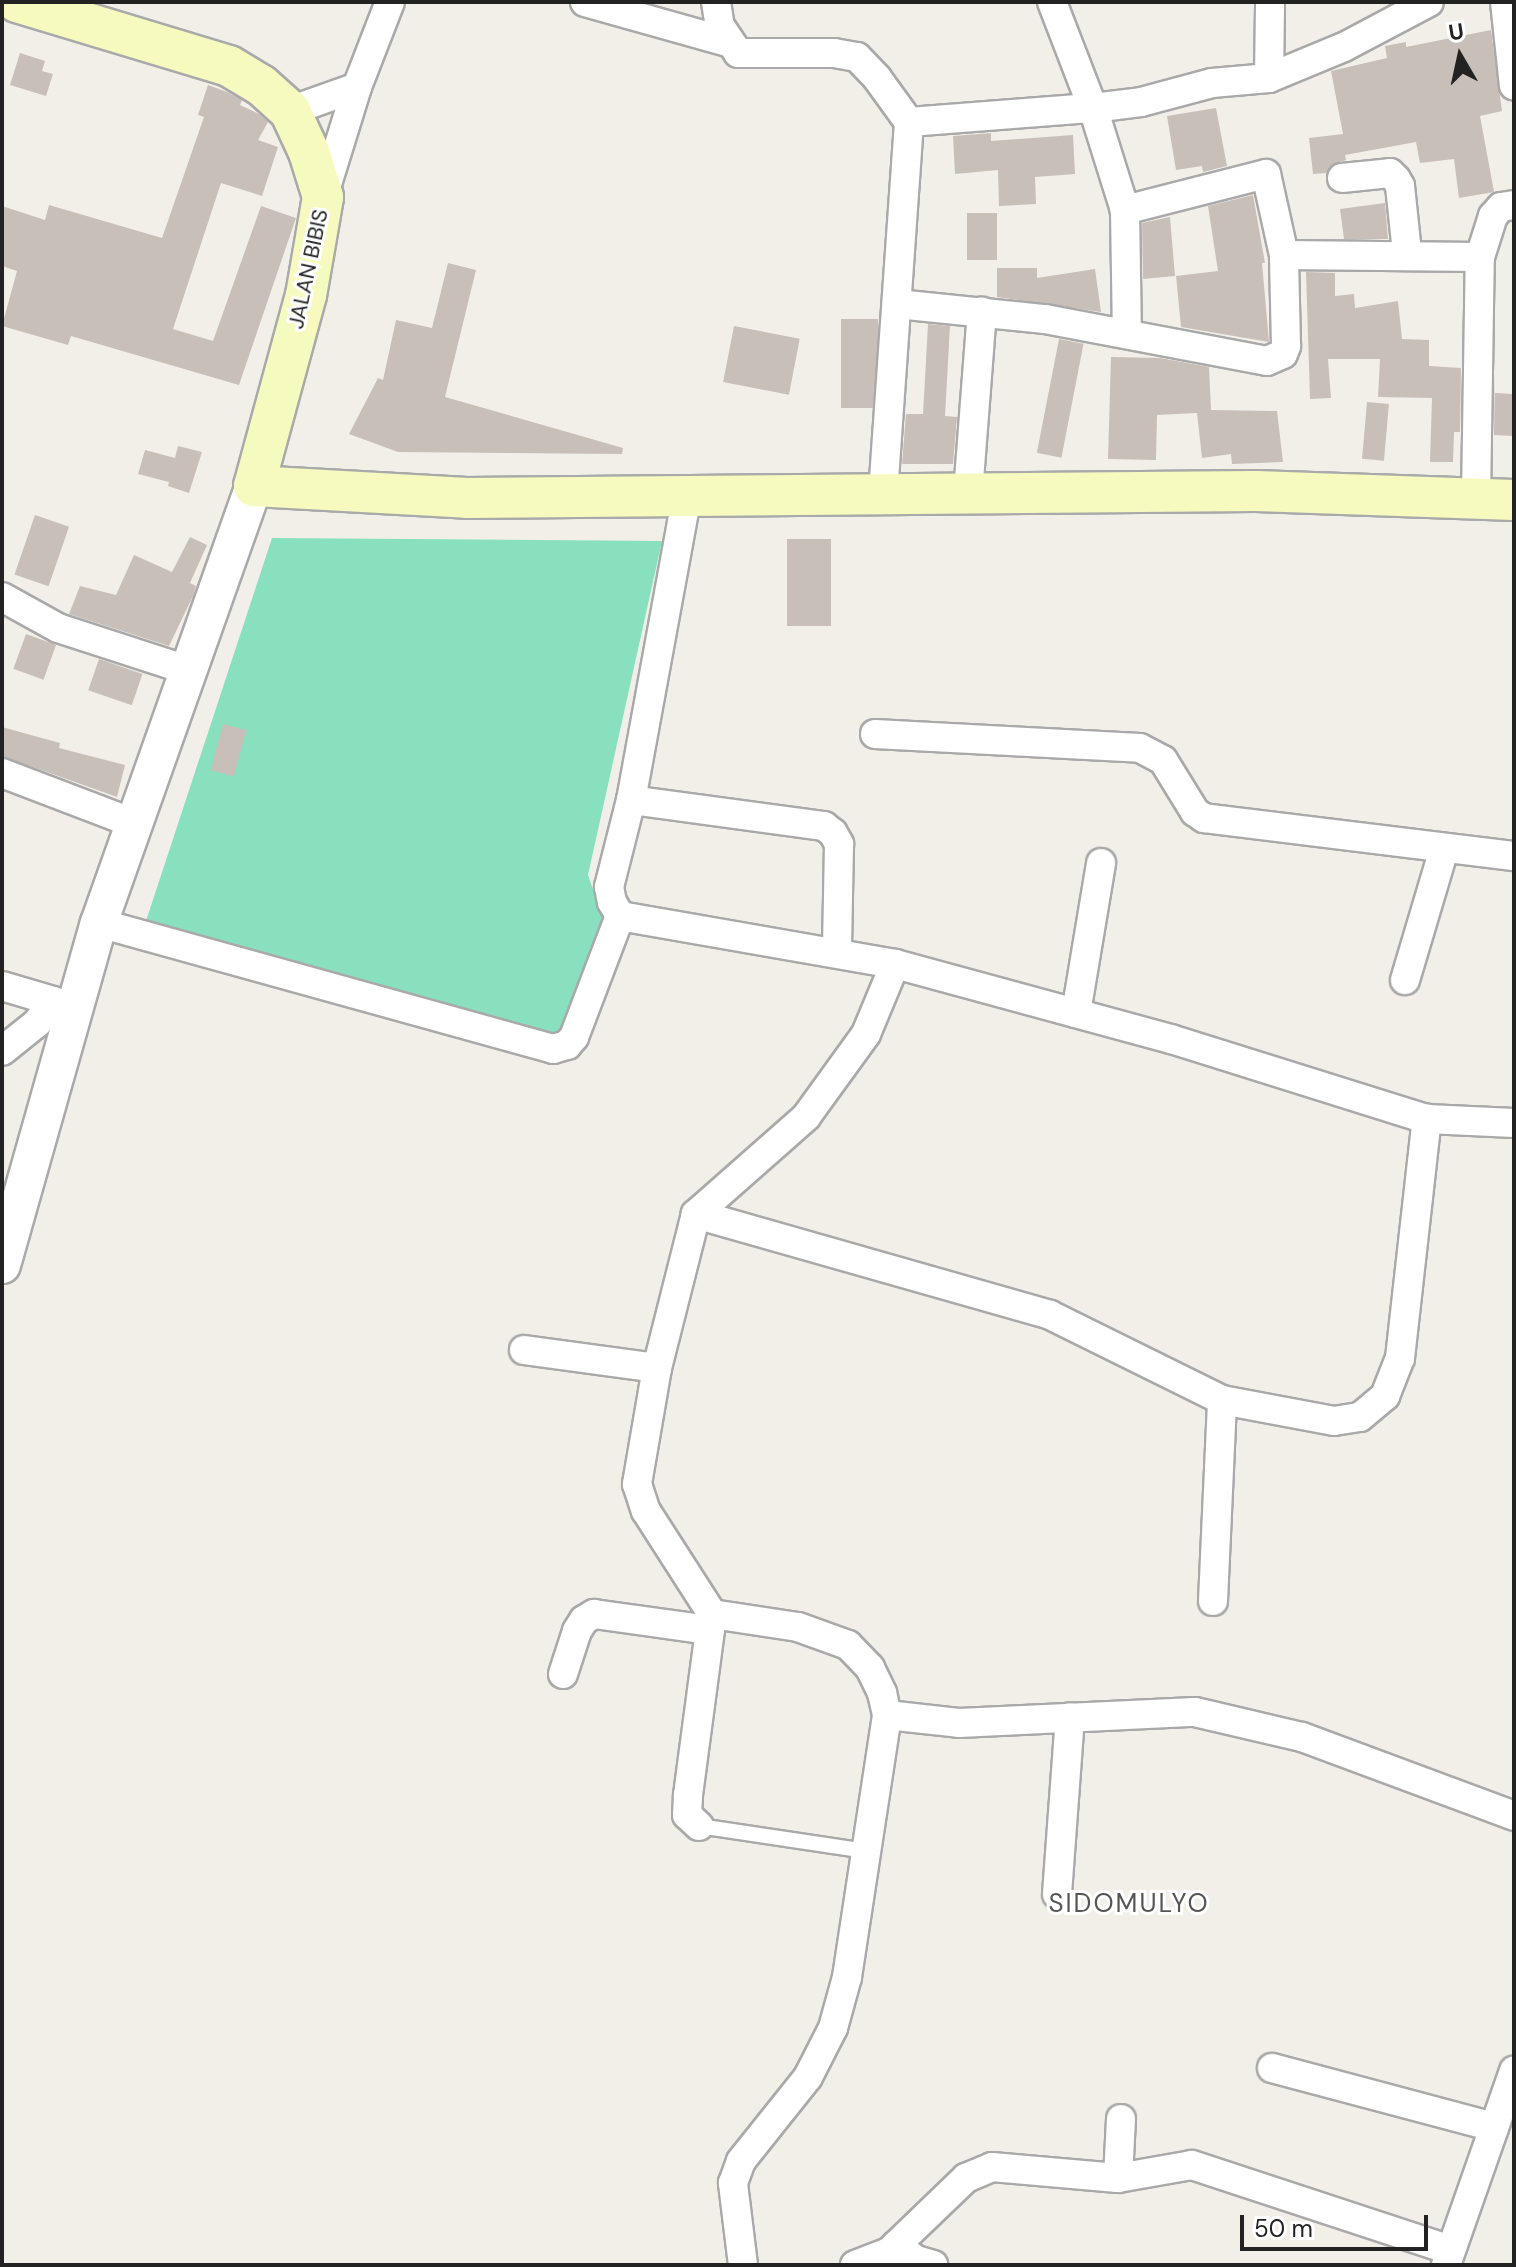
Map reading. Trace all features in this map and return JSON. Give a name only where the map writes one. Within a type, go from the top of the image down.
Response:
[{"type":"main road","name":"JALAN BIBIS","points":[[17,2],[229,66],[261,85],[290,111],[309,152],[323,197],[306,295],[254,486]]},
{"type":"main road","points":[[254,486],[467,498],[1256,491],[1495,499]]},
{"type":"street","points":[[323,197],[357,87],[390,2]]},
{"type":"street","points":[[585,2],[727,42],[738,53],[834,53],[857,57],[877,78],[909,122],[883,494]]},
{"type":"street","points":[[716,2],[727,42]]},
{"type":"street","points":[[1052,2],[1093,108],[1125,210],[1127,332]]},
{"type":"street","points":[[1269,78],[1270,2]]},
{"type":"street","points":[[909,122],[1093,108],[1141,102],[1212,83],[1269,78],[1344,47],[1429,2]]},
{"type":"street","points":[[1505,2],[1514,86]]},
{"type":"street","points":[[290,111],[357,87]]},
{"type":"street","points":[[1342,178],[1390,173],[1396,179],[1400,186],[1407,253]]},
{"type":"street","points":[[897,304],[1127,332],[1267,361],[1277,359],[1286,346],[1284,255],[1266,174],[1125,210]]},
{"type":"street","points":[[1495,499],[1480,257],[1493,216],[1501,207],[1514,205]]},
{"type":"street","points":[[1284,255],[1407,253],[1480,257]]},
{"type":"street","points":[[968,493],[982,312]]},
{"type":"street","points":[[2,1265],[64,1006],[99,923],[254,486]]},
{"type":"street","points":[[620,916],[612,902],[609,887],[631,800],[687,495]]},
{"type":"street","points":[[2,597],[58,628],[187,670]]},
{"type":"street","points":[[875,734],[1140,748],[1163,760],[1195,812],[1204,818],[1514,856]]},
{"type":"street","points":[[2,773],[133,823]]},
{"type":"street","points":[[631,800],[824,826],[833,833],[839,844],[837,952]]},
{"type":"street","points":[[1405,980],[1444,849]]},
{"type":"street","points":[[1076,1013],[1101,863]]},
{"type":"street","points":[[99,923],[553,1049],[567,1045],[574,1037],[620,916]]},
{"type":"street","points":[[620,916],[895,964],[1076,1013],[1427,1119],[1514,1123]]},
{"type":"street","points":[[699,1826],[687,1815],[688,1795],[711,1622],[646,1511],[637,1484],[657,1368],[696,1214],[806,1117],[866,1034],[895,964]]},
{"type":"street","points":[[2,986],[64,1006]]},
{"type":"street","points":[[2,1051],[64,1006]]},
{"type":"street","points":[[696,1214],[1050,1315],[1222,1400],[1334,1421],[1360,1417],[1385,1396],[1400,1358],[1427,1119]]},
{"type":"street","points":[[524,1350],[657,1368]]},
{"type":"street","points":[[1213,1601],[1222,1400]]},
{"type":"street","points":[[563,1674],[577,1631],[584,1620],[594,1614],[798,1627],[848,1645],[870,1668],[882,1693],[887,1715],[847,1977],[833,2028],[808,2077],[741,2161],[733,2183],[743,2265]]},
{"type":"street","points":[[887,1715],[959,1723],[1195,1712],[1302,1737],[1514,1816]]},
{"type":"street","points":[[1057,1894],[1070,1717]]},
{"type":"street","points":[[1272,2068],[1502,2125]]},
{"type":"street","points":[[855,2265],[894,2254],[978,2171],[992,2167],[1118,2178],[1192,2165],[1448,2258],[1502,2125],[1514,2071]]},
{"type":"street","points":[[1118,2178],[1121,2119]]},
{"type":"street","points":[[894,2254],[933,2265]]},
{"type":"lane","points":[[699,1826],[866,1851]]},
{"type":"green space","points":[[272,538],[662,541],[588,875],[608,933],[575,1042],[145,924]]},
{"type":"building","points":[[1491,30],[1502,111],[1480,116],[1494,192],[1459,198],[1454,159],[1420,163],[1416,142],[1345,155],[1346,160],[1333,164],[1326,173],[1313,174],[1309,138],[1343,134],[1331,71],[1387,58],[1385,46],[1406,42],[1406,47]]},
{"type":"building","points":[[20,53],[45,61],[42,71],[53,74],[46,96],[10,85]]},
{"type":"building","points":[[208,85],[242,100],[240,105],[259,114],[268,122],[258,140],[278,147],[262,196],[221,183],[173,329],[213,341],[261,206],[296,218],[239,385],[71,336],[68,345],[2,326],[17,271],[2,266],[2,206],[45,220],[49,205],[162,238],[204,117],[198,115]]},
{"type":"building","points":[[1216,108],[1227,166],[1203,172],[1202,166],[1176,170],[1167,116]]},
{"type":"building","points":[[991,133],[991,141],[1073,135],[1075,174],[1035,177],[1036,204],[999,206],[998,170],[955,174],[953,136]]},
{"type":"building","points":[[1253,195],[1265,263],[1262,263],[1269,342],[1181,327],[1176,276],[1218,271],[1208,206]]},
{"type":"building","points":[[1385,203],[1388,239],[1344,239],[1340,209]]},
{"type":"building","points":[[967,213],[997,213],[997,260],[967,260]]},
{"type":"building","points":[[1170,217],[1175,276],[1143,279],[1142,223]]},
{"type":"building","points":[[448,263],[476,270],[445,397],[623,448],[622,454],[398,452],[349,434],[378,378],[383,380],[396,320],[432,328]]},
{"type":"building","points":[[997,268],[1037,268],[1037,278],[1095,269],[1101,312],[997,297]]},
{"type":"building","points":[[1306,272],[1335,273],[1335,296],[1354,294],[1355,308],[1398,301],[1402,339],[1429,340],[1429,366],[1461,368],[1460,432],[1454,432],[1453,462],[1430,462],[1432,398],[1378,397],[1380,359],[1328,359],[1331,398],[1310,399]]},
{"type":"building","points":[[841,319],[878,319],[878,408],[841,408]]},
{"type":"building","points":[[928,324],[950,326],[945,416],[957,417],[953,464],[902,464],[906,414],[923,414]]},
{"type":"building","points":[[734,326],[800,339],[789,395],[723,382]]},
{"type":"building","points":[[1059,339],[1084,344],[1061,458],[1037,453]]},
{"type":"building","points":[[1111,357],[1160,358],[1209,367],[1211,410],[1277,411],[1283,462],[1232,464],[1231,454],[1202,458],[1197,413],[1157,415],[1156,460],[1108,459]]},
{"type":"building","points":[[1495,371],[1495,393],[1514,394],[1514,436],[1494,435]]},
{"type":"building","points":[[1367,402],[1389,404],[1384,461],[1362,459]]},
{"type":"building","points":[[178,446],[202,452],[189,493],[168,486],[169,482],[138,474],[145,450],[175,458]]},
{"type":"building","points":[[35,515],[69,527],[49,586],[14,575]]},
{"type":"building","points":[[190,537],[207,545],[190,583],[196,586],[193,596],[169,646],[69,614],[80,586],[116,595],[134,555],[172,572]]},
{"type":"building","points":[[787,539],[831,539],[831,626],[787,626]]},
{"type":"building","points":[[26,634],[56,645],[43,680],[13,669]]},
{"type":"building","points":[[99,659],[142,674],[132,705],[88,690]]},
{"type":"building","points":[[223,724],[246,730],[234,777],[211,770]]},
{"type":"building","points":[[2,727],[60,743],[59,748],[125,765],[117,797],[2,756]]},
{"type":"district","name":"SIDOMULYO","points":[[1129,1904]]}]
